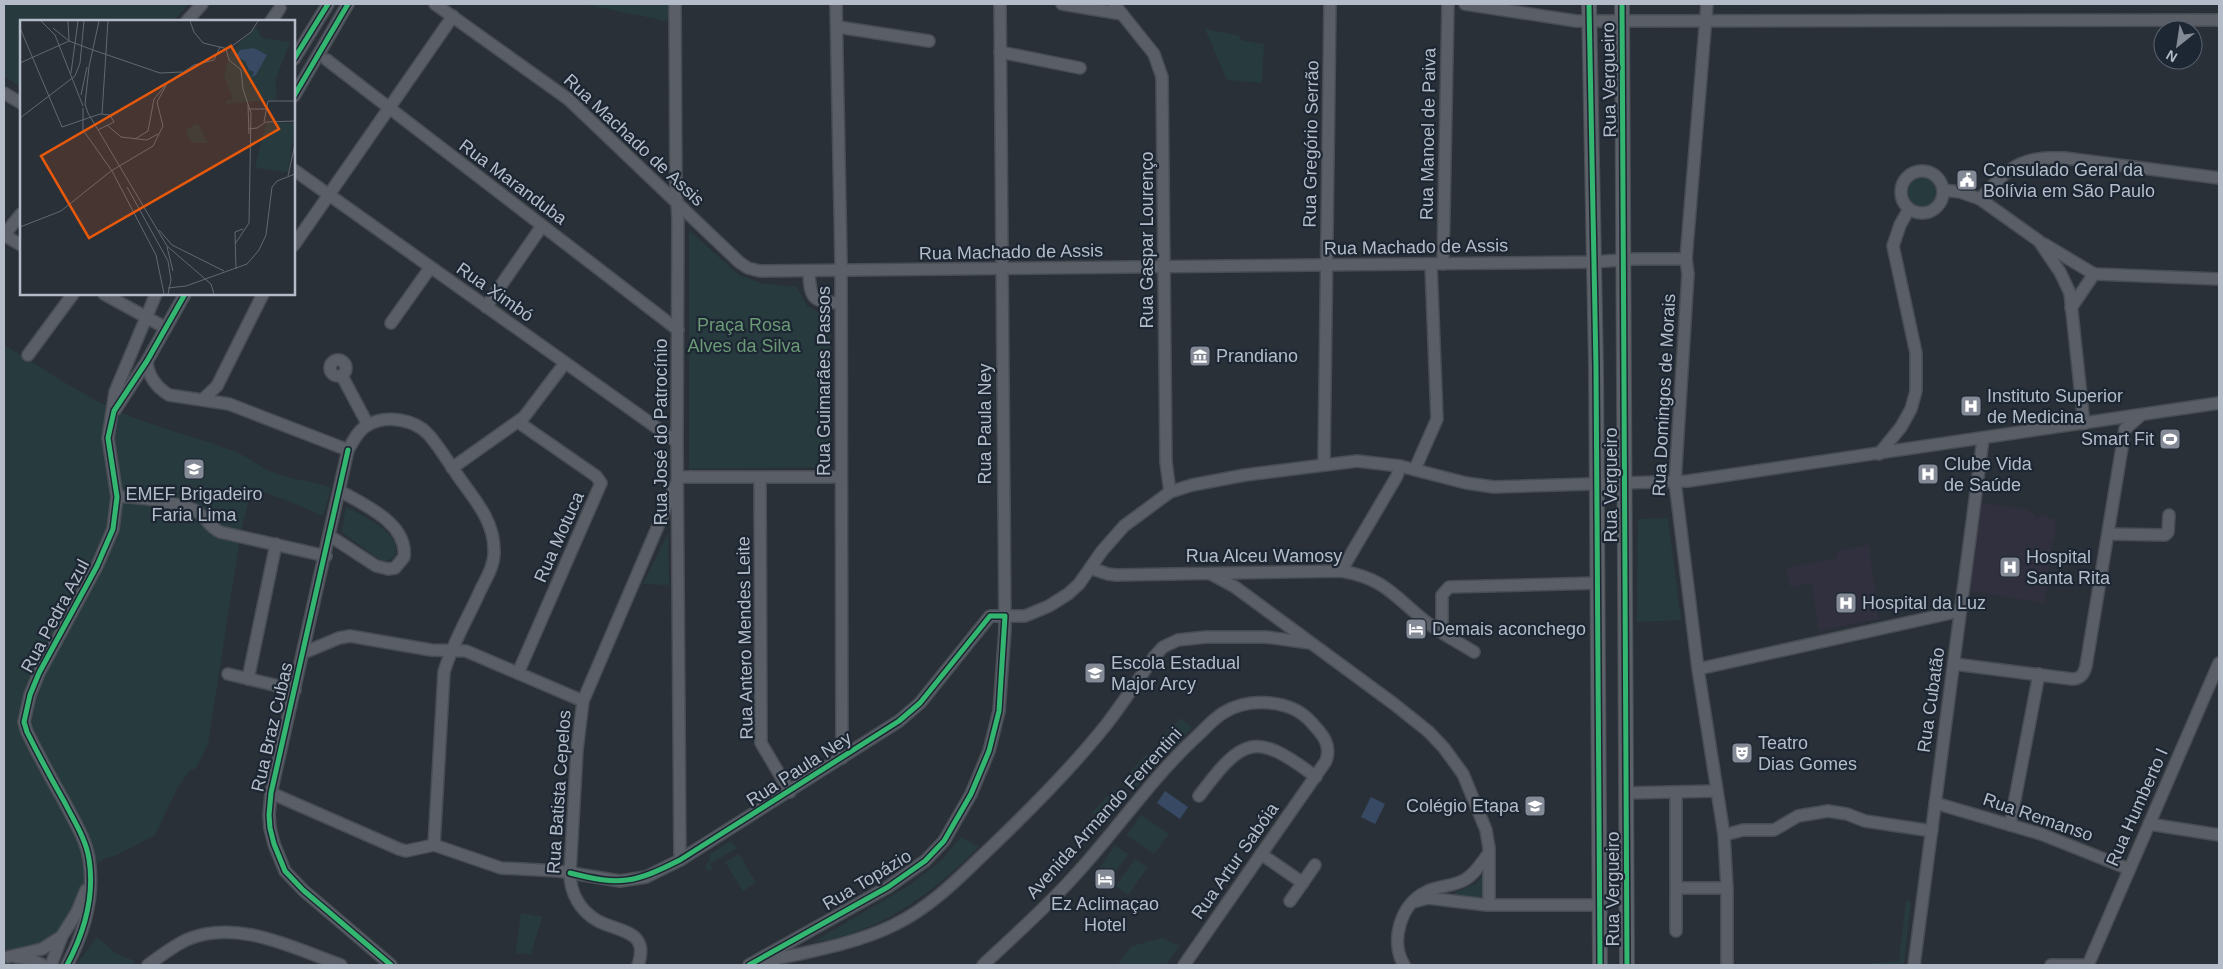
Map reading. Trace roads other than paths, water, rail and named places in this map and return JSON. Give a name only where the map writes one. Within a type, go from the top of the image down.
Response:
[{"type":"main road","name":"Rua Vergueiro","points":[[1589,4],[1597,484],[1600,965]]},
{"type":"main road","name":"Rua Vergueiro","points":[[1622,4],[1626,484],[1627,965]]},
{"type":"street","points":[[188,20],[202,4]]},
{"type":"street","points":[[295,58],[328,4]]},
{"type":"street","points":[[295,94],[348,4]]},
{"type":"street","name":"Rua Machado de Assis","points":[[435,4],[568,98],[739,262],[748,268],[760,271],[1431,265],[1686,259]]},
{"type":"street","name":"Rua José do Patrocínio","points":[[675,4],[680,860]]},
{"type":"street","name":"Rua Guimarães Passos","points":[[836,4],[838,27],[841,271],[842,758]]},
{"type":"street","name":"Rua Paula Ney","points":[[434,844],[501,868],[570,873],[620,882],[646,877],[680,860],[790,792],[911,712],[990,616],[1005,616],[1000,4]]},
{"type":"street","points":[[1062,4],[1122,14]]},
{"type":"street","name":"Rua Gaspar Lourenço","points":[[1114,4],[1154,54],[1162,76],[1166,462],[1170,492]]},
{"type":"street","name":"Rua Gregório Serrão","points":[[1324,464],[1330,4]]},
{"type":"street","name":"Rua Manoel de Paiva","points":[[1444,264],[1448,4]]},
{"type":"street","points":[[1465,4],[1571,21],[2219,20]]},
{"type":"street","name":"Rua Domingos de Morais","points":[[1707,4],[1686,259],[1688,274],[1675,482],[1698,669],[1724,835],[1727,888],[1727,965]]},
{"type":"street","points":[[272,20],[280,8]]},
{"type":"street","points":[[295,244],[453,16]]},
{"type":"street","points":[[838,27],[929,41]]},
{"type":"street","points":[[1000,52],[1080,68]]},
{"type":"street","name":"Rua Maranduba","points":[[327,60],[678,330]]},
{"type":"street","points":[[4,93],[20,102]]},
{"type":"street","points":[[1980,199],[2019,163],[2041,158],[2065,158],[2219,178]]},
{"type":"street","name":"Rua Ximbó","points":[[295,171],[677,442]]},
{"type":"street","points":[[1921,172],[1933,175],[1939,181],[1943,190],[1941,200],[1934,209],[1923,213],[1909,209],[1903,202],[1901,190],[1910,175],[1921,172]]},
{"type":"street","points":[[1943,190],[1960,192],[1980,199],[2039,241],[2094,274],[2219,280]]},
{"type":"street","points":[[1879,454],[1901,427],[1911,409],[1916,391],[1916,352],[1893,246],[1900,225],[1909,209]]},
{"type":"street","points":[[20,215],[4,235],[20,244]]},
{"type":"street","points":[[486,307],[542,226]]},
{"type":"street","points":[[2039,241],[2067,283],[2070,293],[2084,424]]},
{"type":"street","points":[[1415,470],[1436,419],[1431,265]]},
{"type":"street","points":[[391,323],[430,268]]},
{"type":"street","points":[[809,272],[810,291],[814,297],[821,302],[840,303]]},
{"type":"street","points":[[2071,308],[2094,274]]},
{"type":"street","points":[[28,355],[71,295]]},
{"type":"street","points":[[106,295],[166,328]]},
{"type":"street","name":"Rua Pedra Azul","points":[[66,965],[78,944],[85,925],[89,859],[82,834],[27,732],[24,722],[25,710],[39,673],[108,542],[116,516],[118,497],[108,438],[118,385],[156,295]]},
{"type":"street","points":[[114,411],[148,361],[184,295]]},
{"type":"street","points":[[202,400],[217,386],[262,295]]},
{"type":"street","points":[[148,361],[148,369],[152,379],[161,390],[178,397],[229,404],[348,450]]},
{"type":"street","points":[[452,468],[524,417],[565,363]]},
{"type":"street","points":[[271,793],[399,849],[406,850],[434,844],[443,680],[451,651],[490,570],[494,552],[492,534],[486,518],[428,434],[406,421],[392,419],[377,421],[368,425],[342,376]]},
{"type":"street","points":[[1005,616],[1024,616],[1049,606],[1079,584],[1114,536],[1146,508],[1170,492],[1221,479],[1357,461],[1400,466],[1466,484],[1494,487],[1675,482],[1730,476],[2219,403]]},
{"type":"street","points":[[1954,664],[2076,679],[2084,672],[2109,534],[2125,429],[2142,415]]},
{"type":"street","points":[[2107,420],[2125,429]]},
{"type":"street","name":"Rua Motuca","points":[[518,422],[596,476],[601,483],[518,673]]},
{"type":"street","name":"Rua Braz Cubas","points":[[368,425],[359,432],[348,450],[326,556],[271,793],[269,815],[276,852],[285,871],[303,890],[390,965]]},
{"type":"street","name":"Rua Cubatão","points":[[1914,965],[1983,439]]},
{"type":"street","points":[[1341,571],[1397,476],[1400,466]]},
{"type":"street","name":"Rua Antero Mendes Leite","points":[[760,477],[761,743],[790,792]]},
{"type":"street","points":[[678,479],[841,477]]},
{"type":"street","name":"Rua Batista Cepelos","points":[[638,965],[640,952],[638,942],[626,931],[594,918],[583,907],[571,889],[570,873],[577,750],[583,701],[678,479]]},
{"type":"street","points":[[330,536],[381,568],[395,568],[404,557],[404,542],[395,528],[380,515],[340,491]]},
{"type":"street","points":[[118,497],[129,496],[189,508],[198,512],[218,531],[326,556]]},
{"type":"street","points":[[2109,534],[2165,535],[2168,532],[2168,515]]},
{"type":"street","name":"Rua Batista Cepelos","points":[[653,539],[666,524],[678,522]]},
{"type":"street","points":[[248,679],[276,544]]},
{"type":"street","name":"Rua Alceu Wamosy","points":[[1090,568],[1108,574],[1341,571],[1361,575],[1393,592],[1426,622],[1474,652]]},
{"type":"street","points":[[1211,574],[1235,588],[1394,704],[1429,732],[1444,748],[1463,774],[1486,830],[1489,853],[1489,905]]},
{"type":"street","points":[[1437,629],[1442,624],[1442,596],[1449,587],[1598,584]]},
{"type":"street","points":[[1698,669],[1960,611]]},
{"type":"street","name":"Rua Topázio","points":[[749,965],[888,887],[933,853],[952,828],[980,774],[989,751],[998,716],[1005,616]]},
{"type":"street","points":[[303,653],[339,638],[350,636],[431,650],[466,651],[583,701]]},
{"type":"street","points":[[749,965],[858,938],[893,925],[921,910],[952,885],[1059,779],[1105,726],[1162,647],[1178,640],[1206,637],[1266,637],[1310,643]]},
{"type":"street","name":"Rua Humberto I","points":[[2087,965],[2219,663]]},
{"type":"street","points":[[228,674],[295,690]]},
{"type":"street","points":[[2010,824],[2039,674]]},
{"type":"street","name":"Avenida Armando Ferrentini","points":[[983,965],[1078,873],[1161,771],[1224,712],[1239,706],[1258,703],[1277,704],[1299,712],[1310,720],[1327,741],[1329,749],[1326,761],[1316,777]]},
{"type":"street","points":[[1198,796],[1228,760],[1245,749],[1254,746],[1275,750],[1316,777]]},
{"type":"street","name":"Rua Artur Sabóia","points":[[1184,965],[1316,777]]},
{"type":"street","points":[[1626,793],[1716,790]]},
{"type":"street","points":[[1676,792],[1676,931]]},
{"type":"street","name":"Rua Remanso","points":[[1935,802],[2041,834],[2130,868]]},
{"type":"street","points":[[1724,835],[1748,829],[1774,830],[1798,816],[1828,811],[1847,814],[1865,821],[1932,831]]},
{"type":"street","points":[[2149,824],[2219,835]]},
{"type":"street","points":[[1404,965],[1400,959],[1397,940],[1402,919],[1413,902],[1426,891],[1465,880],[1477,869],[1489,853]]},
{"type":"street","points":[[1261,854],[1303,883]]},
{"type":"street","points":[[1290,901],[1315,865]]},
{"type":"street","name":"Rua Pedra Azul","points":[[51,965],[62,936],[77,912],[89,882]]},
{"type":"street","points":[[1677,888],[1727,888]]},
{"type":"street","points":[[1413,902],[1428,898],[1489,905],[1600,905]]},
{"type":"street","points":[[148,965],[168,950],[186,940],[220,932],[249,934],[271,940],[341,965]]},
{"type":"street","points":[[806,932],[800,942],[810,951]]},
{"type":"street","points":[[6,957],[42,949],[62,936]]},
{"type":"street","points":[[6,957],[29,959],[43,965]]},
{"type":"street","points":[[2051,965],[2087,965]]},
{"type":"water","points":[[1165,791],[1188,807],[1180,819],[1157,803]]},
{"type":"water","points":[[1371,797],[1385,804],[1375,824],[1361,817]]},
{"type":"place","name":"Consulado Geral da Bolívia em São Paulo","points":[[1967,180]]},
{"type":"place","name":"Prandiano","points":[[1200,356]]},
{"type":"place","name":"Instituto Superior de Medicina","points":[[1971,406]]},
{"type":"place","name":"Smart Fit","points":[[2170,439]]},
{"type":"place","name":"EMEF Brigadeiro Faria Lima","points":[[194,469]]},
{"type":"place","name":"Clube Vida de Saúde","points":[[1928,474]]},
{"type":"place","name":"Hospital Santa Rita","points":[[2010,567]]},
{"type":"place","name":"Hospital da Luz","points":[[1846,603]]},
{"type":"place","name":"Demais aconchego","points":[[1416,629]]},
{"type":"place","name":"Escola Estadual Major Arcy","points":[[1095,673]]},
{"type":"place","name":"Teatro Dias Gomes","points":[[1742,753]]},
{"type":"place","name":"Colégio Etapa","points":[[1535,806]]},
{"type":"place","name":"Ez Aclimaçao Hotel","points":[[1105,879]]},
{"type":"park label","name":"Praça Rosa Alves da Silva","points":[[744,335]]}]
